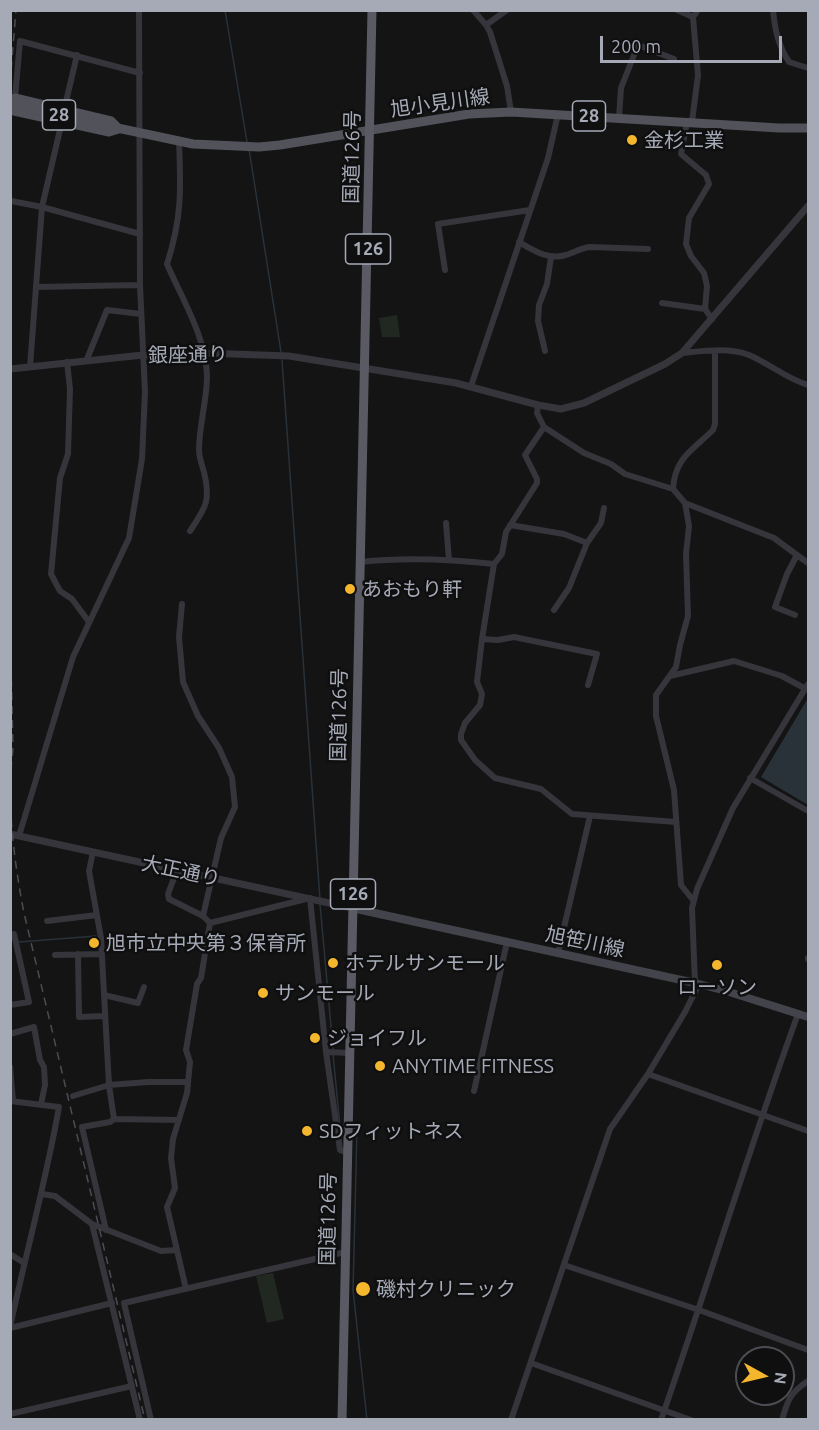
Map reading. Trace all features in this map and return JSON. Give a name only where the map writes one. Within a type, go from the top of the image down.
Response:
[{"type":"highway","name":"国道126号","points":[[342,1419],[372,10]]},
{"type":"main road","name":"旭小見川線","points":[[13,101],[140,134],[214,146],[280,146],[469,114],[511,112],[808,128]]},
{"type":"main road","points":[[13,101],[111,121],[119,129],[109,132],[14,111],[13,101]]},
{"type":"main road","name":"旭笹川線","points":[[352,908],[697,984],[808,1017]]},
{"type":"street","points":[[19,836],[73,657],[129,538],[142,459],[145,392],[140,285],[139,10]]},
{"type":"street","points":[[473,10],[486,24],[507,86],[511,112]]},
{"type":"street","points":[[486,24],[507,10]]},
{"type":"street","points":[[677,10],[693,17]]},
{"type":"street","points":[[698,10],[693,17],[698,75],[690,122],[681,154],[706,175],[709,184],[689,218],[686,244],[691,256],[704,273],[707,286],[705,309],[712,319]]},
{"type":"street","points":[[772,10],[776,34],[784,54],[789,62],[808,68]]},
{"type":"street","points":[[13,101],[20,41],[140,73]]},
{"type":"street","points":[[620,118],[621,88],[639,45],[674,59]]},
{"type":"street","points":[[64,110],[77,55]]},
{"type":"street","points":[[471,386],[548,158],[558,114]]},
{"type":"street","points":[[30,367],[42,207],[62,121]]},
{"type":"street","points":[[179,141],[181,197],[177,236],[167,264],[204,353],[207,376],[199,453],[208,490],[208,502],[190,531]]},
{"type":"street","points":[[11,201],[42,207],[140,234]]},
{"type":"street","name":"銀座通り","points":[[10,369],[87,359],[143,355],[204,353],[281,356],[471,386],[538,405],[561,409],[574,406],[665,364],[682,353],[808,206]]},
{"type":"street","points":[[445,270],[438,224],[530,210]]},
{"type":"street","points":[[519,242],[544,256],[551,257],[590,247],[648,249]]},
{"type":"street","points":[[545,351],[538,321],[539,305],[547,284],[551,257]]},
{"type":"street","points":[[36,287],[140,285]]},
{"type":"street","points":[[662,303],[705,309]]},
{"type":"street","points":[[87,359],[107,309],[141,314]]},
{"type":"street","points":[[673,489],[682,458],[713,430],[715,424],[715,351]]},
{"type":"street","points":[[682,353],[715,351],[747,354],[808,386]]},
{"type":"street","points":[[67,362],[70,389],[68,454],[60,478],[51,574],[60,591],[72,599],[89,622]]},
{"type":"street","points":[[538,405],[537,413],[544,427],[584,453],[610,464],[625,474],[673,489],[685,503],[774,538],[808,563]]},
{"type":"street","points":[[544,427],[525,455],[537,483],[506,532],[502,554],[494,564],[477,682],[482,694],[480,705],[472,713],[461,734],[463,746],[495,778],[541,789],[572,814],[676,822]]},
{"type":"street","points":[[685,503],[689,526],[686,555],[688,616],[676,667],[656,695],[656,716],[674,790],[681,885],[693,900]]},
{"type":"street","points":[[555,610],[569,588],[586,543],[598,529],[604,508]]},
{"type":"street","points":[[446,523],[449,560]]},
{"type":"street","points":[[510,525],[564,534],[586,543]]},
{"type":"street","points":[[795,615],[775,607],[787,574],[797,555]]},
{"type":"street","points":[[360,562],[411,559],[494,564]]},
{"type":"street","points":[[182,604],[179,637],[183,682],[198,716],[219,748],[232,777],[235,807],[221,838],[203,916]]},
{"type":"street","points":[[482,639],[498,640],[514,637],[597,654],[588,685]]},
{"type":"street","points":[[511,1419],[610,1129],[648,1074],[685,1012],[697,984],[693,900],[723,829],[750,778],[807,686],[734,661],[670,676]]},
{"type":"street","points":[[750,778],[808,811]]},
{"type":"street","points":[[558,953],[590,816]]},
{"type":"street","name":"大正通り","points":[[10,834],[352,908]]},
{"type":"street","points":[[93,852],[89,872],[102,954],[109,1085],[114,1119]]},
{"type":"street","points":[[177,870],[168,894],[169,899],[203,916],[210,923]]},
{"type":"street","points":[[210,923],[310,898],[340,1150],[347,1152]]},
{"type":"street","points":[[47,921],[97,915]]},
{"type":"street","points":[[186,1289],[167,1208],[175,1188],[171,1158],[173,1139],[187,1093],[190,1062],[186,1050],[210,923]]},
{"type":"street","points":[[10,1005],[28,1002],[14,934]]},
{"type":"street","points":[[474,1091],[507,942]]},
{"type":"street","points":[[78,954],[79,1017],[105,1016]]},
{"type":"street","points":[[56,955],[102,954]]},
{"type":"street","points":[[10,958],[18,958]]},
{"type":"street","points":[[104,994],[138,1003],[144,987]]},
{"type":"street","points":[[661,1419],[699,1310],[761,1114],[798,1014]]},
{"type":"street","points":[[10,1034],[34,1027],[40,1060],[44,1067],[45,1085],[40,1104]]},
{"type":"street","points":[[330,1052],[350,1053]]},
{"type":"street","points":[[10,1067],[12,1101],[59,1107],[42,1194],[10,1327],[112,1303]]},
{"type":"street","points":[[648,1074],[808,1131]]},
{"type":"street","points":[[73,1096],[109,1085],[188,1082]]},
{"type":"street","points":[[106,1230],[82,1126],[111,1122],[114,1119],[179,1120]]},
{"type":"street","points":[[42,1194],[55,1196],[92,1224],[106,1230],[161,1251],[177,1250]]},
{"type":"street","points":[[92,1224],[140,1419]]},
{"type":"street","points":[[151,1419],[124,1303],[345,1252]]},
{"type":"street","points":[[10,1254],[24,1263]]},
{"type":"street","points":[[564,1265],[699,1310],[808,1350]]},
{"type":"street","points":[[531,1363],[691,1419]]},
{"type":"street","points":[[782,1419],[788,1399],[794,1391],[808,1381]]},
{"type":"street","points":[[10,1414],[132,1386]]},
{"type":"shaded area","points":[[397,315],[400,337],[382,337],[379,318]]},
{"type":"shaded area","points":[[808,698],[808,805],[761,777]]},
{"type":"shaded area","points":[[273,1273],[284,1319],[267,1323],[256,1276]]},
{"type":"waterway","points":[[225,10],[247,142]]},
{"type":"waterway","points":[[249,149],[281,352]]},
{"type":"waterway","points":[[282,360],[320,900]]},
{"type":"waterway","points":[[320,904],[333,1049]]},
{"type":"waterway","points":[[19,942],[96,936]]},
{"type":"waterway","points":[[333,1054],[340,1127],[345,1128]]},
{"type":"waterway","points":[[353,1128],[357,1129],[353,1290],[367,1420]]},
{"type":"railway","points":[[10,83],[16,10]]},
{"type":"railway","points":[[10,622],[13,748],[10,780]]},
{"type":"railway","points":[[10,791],[14,852],[24,913],[145,1420]]},
{"type":"place","name":"金杉工業","points":[[632,140]]},
{"type":"place","name":"あおもり軒","points":[[350,589]]},
{"type":"place","name":"旭市立中央第３保育所","points":[[94,943]]},
{"type":"place","name":"ホテルサンモール","points":[[333,963]]},
{"type":"place","name":"ローソン","points":[[717,965]]},
{"type":"place","name":"サンモール","points":[[263,993]]},
{"type":"place","name":"ジョイフル","points":[[315,1038]]},
{"type":"place","name":"ANYTIME FITNESS","points":[[380,1066]]},
{"type":"place","name":"SDフィットネス","points":[[307,1131]]},
{"type":"place","name":"磯村クリニック","points":[[363,1289]]}]
